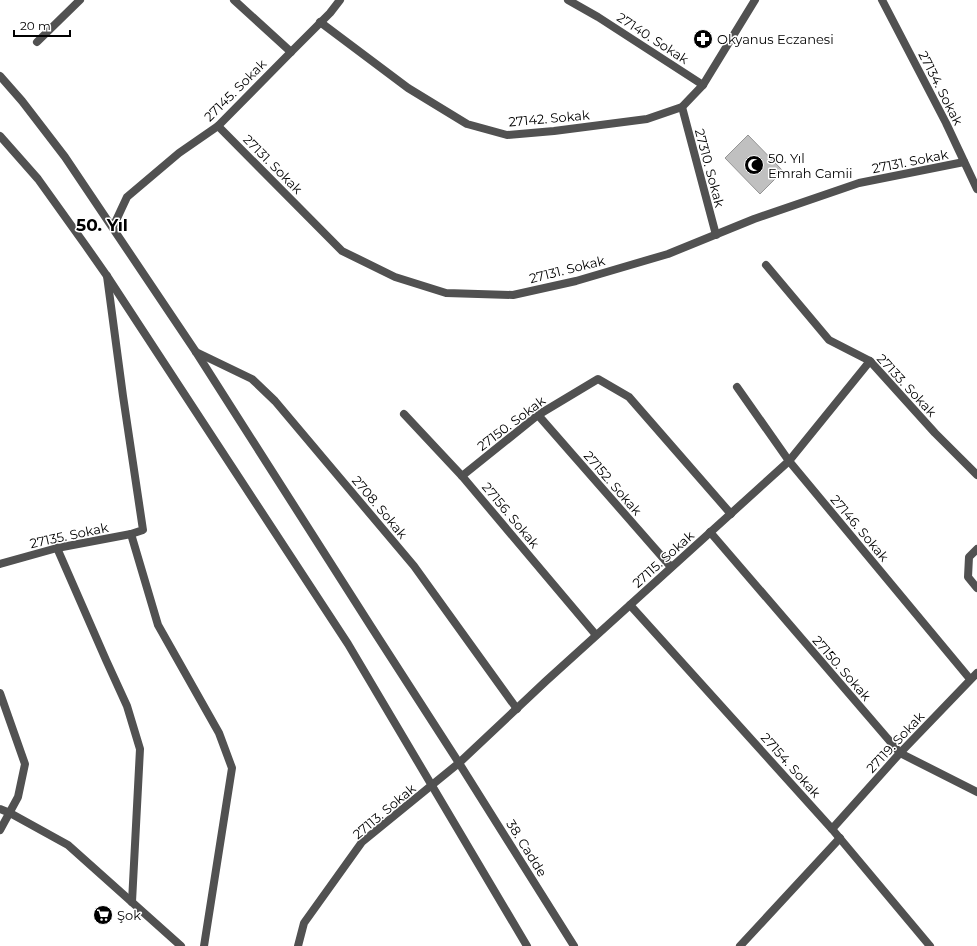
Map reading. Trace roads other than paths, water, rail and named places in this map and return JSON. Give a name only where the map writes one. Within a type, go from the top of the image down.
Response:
[{"type":"street","points":[[37,42],[80,0]]},
{"type":"street","points":[[234,0],[291,52]]},
{"type":"street","name":"27145. Sokak","points":[[113,226],[127,197],[179,153],[218,126],[330,13],[340,0]]},
{"type":"street","name":"27140. Sokak","points":[[568,0],[598,17],[703,86]]},
{"type":"street","name":"27142. Sokak","points":[[320,22],[402,84],[467,124],[507,135],[554,131],[647,119],[682,107],[703,86],[755,0]]},
{"type":"street","name":"27134. Sokak","points":[[882,0],[946,123],[977,189]]},
{"type":"street","name":"38. Cadde","points":[[0,76],[22,101],[65,157],[113,226],[196,352],[459,763],[574,946]]},
{"type":"street","name":"27310. Sokak","points":[[682,107],[716,235]]},
{"type":"street","name":"27131. Sokak","points":[[218,126],[342,251],[395,277],[446,293],[513,295],[576,281],[668,254],[754,219],[859,183],[964,162]]},
{"type":"street","points":[[0,136],[38,179],[107,276],[348,644],[527,946]]},
{"type":"street","name":"27133. Sokak","points":[[766,265],[829,340],[870,361],[935,433],[977,476]]},
{"type":"street","name":"27135. Sokak","points":[[0,564],[57,548],[131,534],[143,530],[107,276]]},
{"type":"street","name":"2708. Sokak","points":[[196,352],[252,379],[275,401],[414,566],[517,709]]},
{"type":"street","name":"27115. Sokak","points":[[459,763],[596,635],[789,461],[870,361]]},
{"type":"street","name":"27150. Sokak","points":[[462,476],[538,414],[598,379],[629,397],[730,514]]},
{"type":"street","name":"27146. Sokak","points":[[737,387],[789,461],[970,679]]},
{"type":"street","name":"27156. Sokak","points":[[404,414],[462,476],[596,635]]},
{"type":"street","name":"27152. Sokak","points":[[538,414],[671,567]]},
{"type":"street","name":"27150. Sokak","points":[[710,532],[900,753],[977,792]]},
{"type":"street","points":[[131,534],[158,625],[219,733],[232,768],[204,946]]},
{"type":"street","points":[[57,548],[127,706],[140,749],[132,902]]},
{"type":"street","points":[[977,549],[969,557],[968,578],[977,588]]},
{"type":"street","name":"27154. Sokak","points":[[630,605],[840,838],[930,946]]},
{"type":"street","name":"27119. Sokak","points":[[832,829],[900,753],[977,673]]},
{"type":"street","points":[[0,693],[25,764],[18,797],[0,830]]},
{"type":"street","name":"27113. Sokak","points":[[298,946],[304,923],[362,842],[459,763]]},
{"type":"street","points":[[0,809],[68,845],[181,946]]},
{"type":"street","points":[[740,946],[840,838]]},
{"type":"place","name":"Okyanus Eczanesi","points":[[703,39]]},
{"type":"place","name":"50. Yıl Emrah Camii","points":[[754,165]]},
{"type":"place","name":"Şok","points":[[103,915]]},
{"type":"district","name":"50. Yıl","points":[[102,225]]}]
